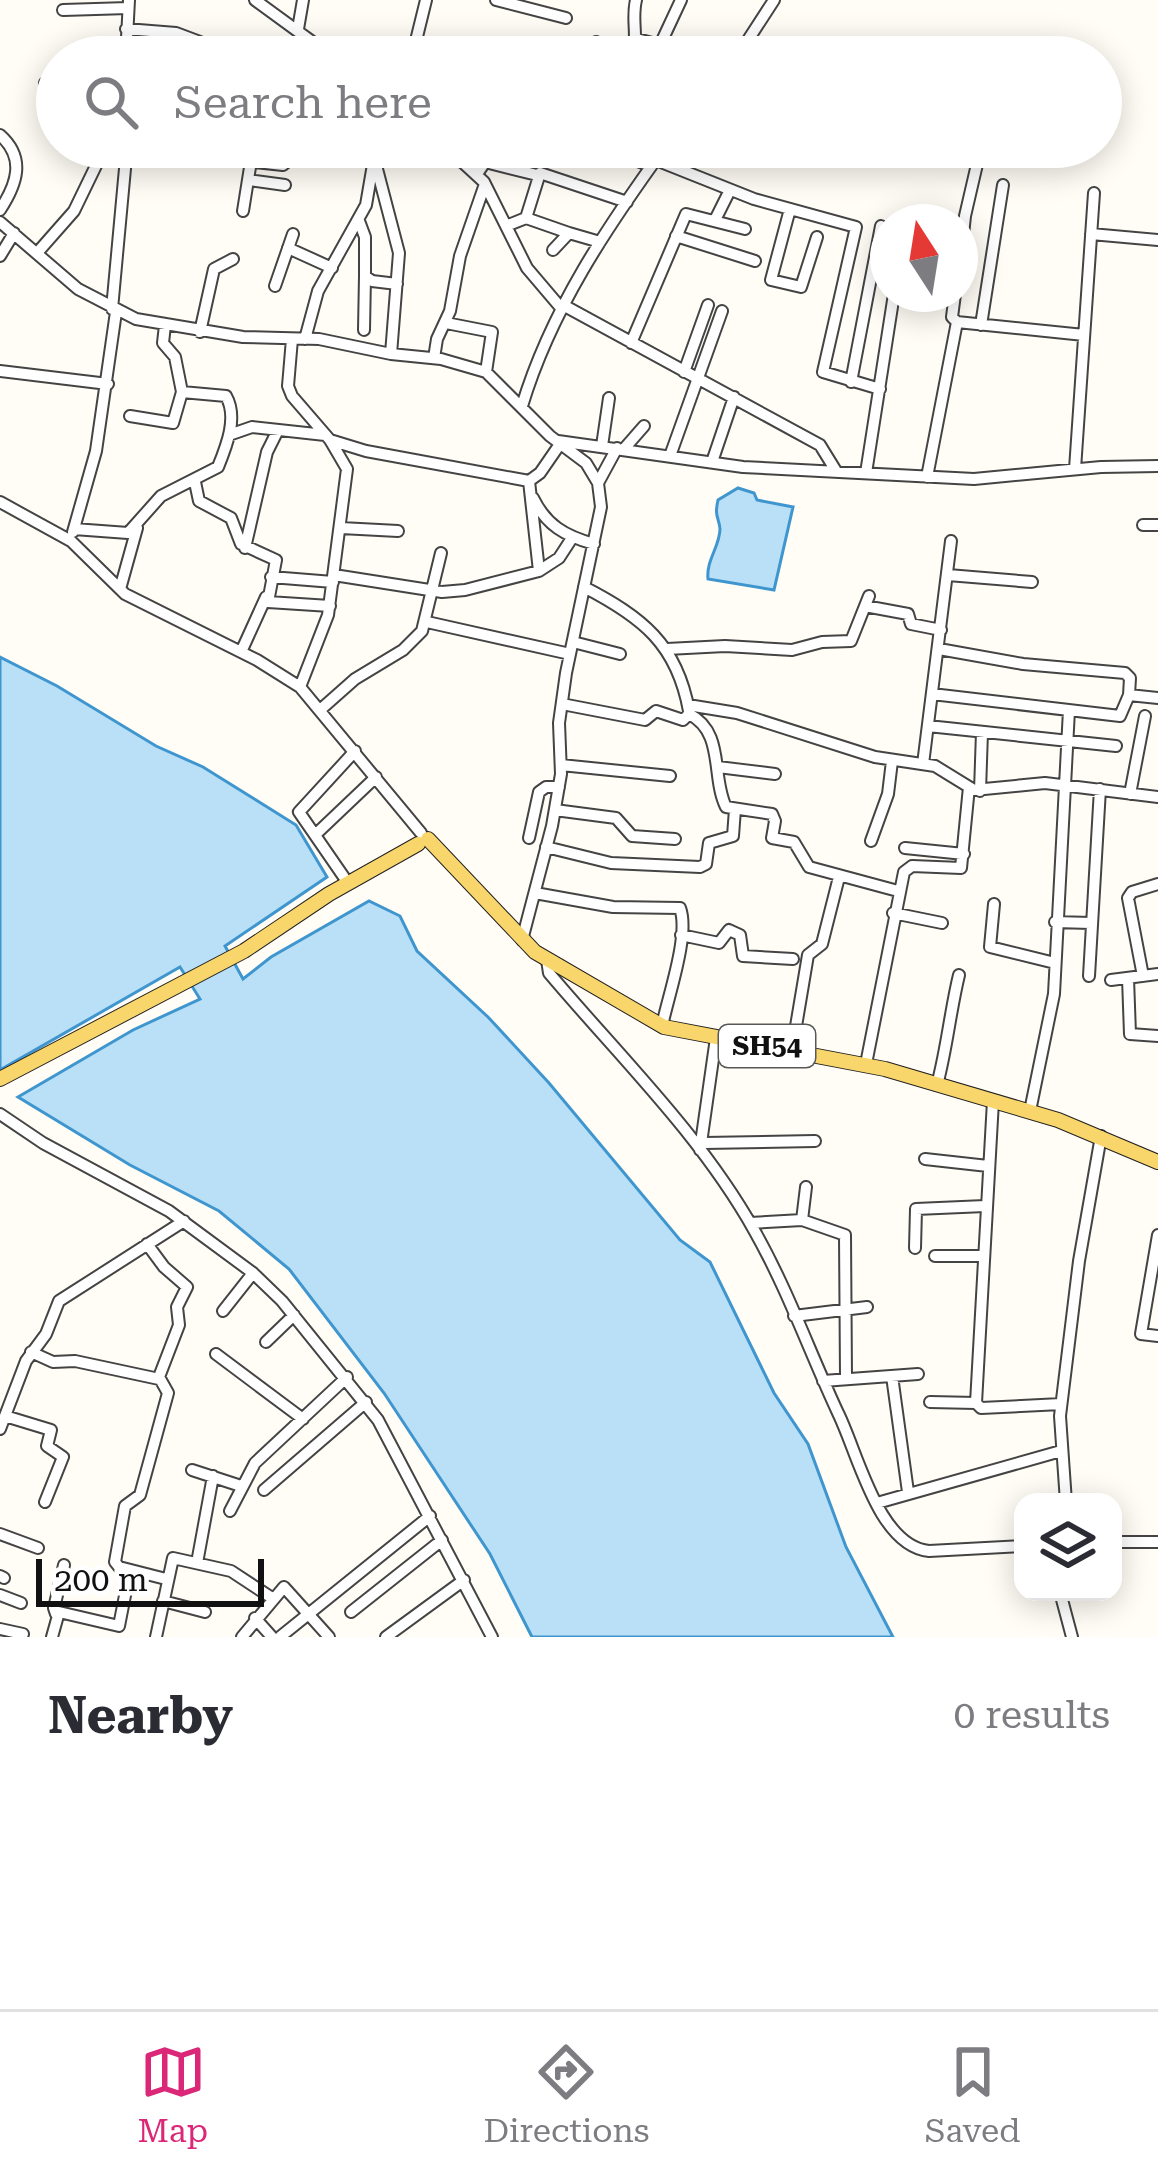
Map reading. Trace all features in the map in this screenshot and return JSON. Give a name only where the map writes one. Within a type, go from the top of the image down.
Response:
[{"type":"main road","points":[[0,1079],[244,951],[422,838]]},
{"type":"main road","name":"SH54","points":[[422,838],[547,960],[662,1026],[866,1064],[1030,1112],[1158,1162]]},
{"type":"street","points":[[255,0],[307,36]]},
{"type":"street","points":[[298,29],[303,0]]},
{"type":"street","points":[[417,36],[426,0]]},
{"type":"street","points":[[496,0],[566,18]]},
{"type":"street","points":[[636,0],[632,19],[636,36]]},
{"type":"street","points":[[664,36],[681,0]]},
{"type":"street","points":[[751,36],[775,0]]},
{"type":"street","points":[[63,10],[128,4],[126,36]]},
{"type":"street","points":[[126,28],[184,36]]},
{"type":"street","points":[[0,135],[13,148],[17,168],[13,191],[0,210]]},
{"type":"street","points":[[37,254],[53,230],[74,212],[96,168]]},
{"type":"street","points":[[72,535],[96,451],[108,384],[125,168]]},
{"type":"street","points":[[243,211],[250,168]]},
{"type":"street","points":[[300,687],[330,606],[346,469],[288,386],[298,339],[318,291],[358,221],[374,168]]},
{"type":"street","points":[[376,168],[397,238],[391,354]]},
{"type":"street","points":[[469,168],[481,179],[526,268],[562,306],[820,445],[836,471]]},
{"type":"street","points":[[434,358],[483,168]]},
{"type":"street","points":[[508,168],[544,173],[627,202]]},
{"type":"street","points":[[522,406],[562,306],[651,168]]},
{"type":"street","points":[[668,168],[856,227],[823,371],[825,376],[880,389]]},
{"type":"street","points":[[968,204],[976,168]]},
{"type":"street","points":[[526,218],[537,175]]},
{"type":"street","points":[[249,180],[285,185]]},
{"type":"street","points":[[981,325],[1003,185]]},
{"type":"street","points":[[715,220],[730,190]]},
{"type":"street","points":[[1075,469],[1094,193]]},
{"type":"street","points":[[790,209],[771,280],[801,287],[817,237]]},
{"type":"street","points":[[631,343],[688,213],[745,230]]},
{"type":"street","points":[[506,226],[526,218],[600,242]]},
{"type":"street","points":[[358,221],[365,238],[364,330]]},
{"type":"street","points":[[0,222],[78,289],[114,311],[200,332],[298,339],[434,358],[486,372],[586,463],[598,483],[601,506],[562,704],[555,811],[522,940]]},
{"type":"street","points":[[0,256],[14,232]]},
{"type":"street","points":[[553,250],[569,233]]},
{"type":"street","points":[[275,286],[293,234]]},
{"type":"street","points":[[1090,235],[1158,241]]},
{"type":"street","points":[[676,236],[755,261]]},
{"type":"street","points":[[288,248],[332,268]]},
{"type":"street","points":[[200,332],[214,269],[233,260]]},
{"type":"street","points":[[365,276],[397,284]]},
{"type":"street","points":[[851,382],[870,283]]},
{"type":"street","points":[[670,456],[708,305]]},
{"type":"street","points":[[690,375],[722,310]]},
{"type":"street","points":[[866,473],[891,312]]},
{"type":"street","points":[[953,312],[957,322],[1084,335]]},
{"type":"street","points":[[927,477],[957,322]]},
{"type":"street","points":[[446,323],[492,332],[486,372]]},
{"type":"street","points":[[130,416],[173,423],[182,392],[176,357],[164,343],[165,325]]},
{"type":"street","points":[[0,371],[108,384]]},
{"type":"street","points":[[120,589],[140,518],[161,496],[218,467],[229,435],[228,397],[182,392]]},
{"type":"street","points":[[712,462],[734,397]]},
{"type":"street","points":[[602,446],[609,398]]},
{"type":"street","points":[[598,483],[620,449],[644,426]]},
{"type":"street","points":[[229,435],[251,428],[328,437],[530,488]]},
{"type":"street","points":[[245,548],[267,452],[278,430]]},
{"type":"street","points":[[558,442],[712,462],[974,479],[1158,466]]},
{"type":"street","points":[[538,571],[530,488],[558,442]]},
{"type":"street","points":[[195,482],[199,501],[231,518],[245,548],[276,560],[266,597],[241,652]]},
{"type":"street","points":[[530,488],[544,518],[572,538],[594,544]]},
{"type":"street","points":[[0,502],[72,535],[120,589],[148,608],[241,652],[300,687],[422,838]]},
{"type":"street","points":[[1143,526],[1158,525]]},
{"type":"street","points":[[72,535],[124,534],[137,528]]},
{"type":"street","points":[[341,528],[398,531]]},
{"type":"street","points":[[271,577],[334,579],[431,592],[465,590],[538,571],[559,558],[572,538]]},
{"type":"street","points":[[923,764],[951,541]]},
{"type":"street","points":[[320,710],[356,679],[403,650],[427,622],[441,553]]},
{"type":"street","points":[[948,575],[1032,583]]},
{"type":"street","points":[[584,587],[636,618],[667,649],[688,709],[707,728],[722,804],[768,811],[775,821],[772,838],[791,839],[808,867],[898,891]]},
{"type":"street","points":[[266,597],[277,604],[330,606]]},
{"type":"street","points":[[667,649],[792,650],[851,641],[867,601],[908,614],[911,624],[941,630]]},
{"type":"street","points":[[427,622],[620,654]]},
{"type":"street","points":[[932,694],[1120,716],[1129,695],[1130,678],[1125,673],[1023,664],[938,649]]},
{"type":"street","points":[[1129,695],[1158,698]]},
{"type":"street","points":[[562,704],[645,720],[656,711],[683,720],[688,709]]},
{"type":"street","points":[[688,709],[737,713],[892,761],[923,764],[944,770],[974,789],[1068,784],[1158,797]]},
{"type":"street","points":[[1030,1112],[1054,994],[1070,710]]},
{"type":"street","points":[[1130,794],[1145,716]]},
{"type":"street","points":[[928,726],[1117,746]]},
{"type":"street","points":[[866,1064],[898,891],[908,867],[959,869],[982,732]]},
{"type":"street","points":[[348,883],[299,812],[355,751]]},
{"type":"street","points":[[871,841],[888,794],[892,761]]},
{"type":"street","points":[[561,765],[670,776]]},
{"type":"street","points":[[718,767],[775,774]]},
{"type":"street","points":[[315,835],[376,777]]},
{"type":"street","points":[[529,838],[538,792],[559,787]]},
{"type":"street","points":[[1089,976],[1100,789]]},
{"type":"street","points":[[547,847],[611,863],[700,867],[706,864],[709,843],[734,836],[735,809]]},
{"type":"street","points":[[555,811],[616,818],[632,836],[675,838]]},
{"type":"street","points":[[905,848],[964,854]]},
{"type":"street","points":[[792,1050],[808,955],[822,944],[839,877]]},
{"type":"street","points":[[1142,976],[1128,898],[1132,892],[1158,884]]},
{"type":"street","points":[[535,893],[613,907],[680,908],[684,920],[662,1026]]},
{"type":"street","points":[[994,904],[990,947],[1054,963]]},
{"type":"street","points":[[893,913],[942,923]]},
{"type":"street","points":[[1055,922],[1091,922]]},
{"type":"street","points":[[681,935],[719,943],[729,930],[740,935],[743,956],[793,959]]},
{"type":"street","points":[[547,960],[549,973],[702,1147],[750,1222],[877,1503],[899,1540],[916,1550],[1014,1546]]},
{"type":"street","points":[[1112,980],[1158,974]]},
{"type":"street","points":[[938,1085],[958,975]]},
{"type":"street","points":[[1128,978],[1130,1034],[1158,1036]]},
{"type":"street","points":[[702,1147],[716,1038]]},
{"type":"street","points":[[993,1101],[976,1403],[980,1408],[1061,1403]]},
{"type":"street","points":[[0,1114],[184,1221],[253,1273],[294,1315],[366,1402],[492,1637]]},
{"type":"street","points":[[1065,1493],[1061,1403],[1101,1136]]},
{"type":"street","points":[[702,1147],[815,1141]]},
{"type":"street","points":[[925,1160],[988,1166]]},
{"type":"street","points":[[802,1220],[806,1187]]},
{"type":"street","points":[[915,1248],[916,1209],[986,1206]]},
{"type":"street","points":[[750,1222],[802,1220],[845,1235],[846,1377]]},
{"type":"street","points":[[0,1429],[5,1399],[43,1339],[59,1301],[184,1221]]},
{"type":"street","points":[[1158,1235],[1142,1334],[1158,1336]]},
{"type":"street","points":[[147,1244],[187,1286],[176,1310],[178,1327],[159,1379]]},
{"type":"street","points":[[935,1256],[981,1256]]},
{"type":"street","points":[[223,1311],[253,1273]]},
{"type":"street","points":[[794,1316],[867,1307]]},
{"type":"street","points":[[266,1342],[294,1315]]},
{"type":"street","points":[[31,1352],[53,1362],[75,1361],[159,1379],[168,1390],[140,1495],[125,1506],[115,1559],[117,1566],[166,1579]]},
{"type":"street","points":[[216,1354],[303,1419]]},
{"type":"street","points":[[823,1381],[918,1374]]},
{"type":"street","points":[[892,1376],[908,1492]]},
{"type":"street","points":[[230,1510],[255,1463],[347,1377]]},
{"type":"street","points":[[264,1490],[366,1402]]},
{"type":"street","points":[[930,1402],[976,1403]]},
{"type":"street","points":[[5,1416],[51,1430],[47,1446],[63,1457],[45,1502]]},
{"type":"street","points":[[877,1503],[1061,1450]]},
{"type":"street","points":[[192,1470],[241,1486]]},
{"type":"street","points":[[197,1563],[212,1476]]},
{"type":"street","points":[[255,1618],[276,1637],[430,1516]]},
{"type":"street","points":[[0,1534],[38,1548]]},
{"type":"street","points":[[351,1612],[442,1540]]},
{"type":"street","points":[[1122,1542],[1158,1542]]},
{"type":"street","points":[[156,1637],[171,1559],[236,1573],[272,1598]]},
{"type":"street","points":[[52,1637],[64,1565]]},
{"type":"street","points":[[56,1614],[118,1626],[130,1570]]},
{"type":"street","points":[[386,1637],[464,1580]]},
{"type":"street","points":[[242,1637],[285,1587],[329,1637]]},
{"type":"street","points":[[0,1595],[21,1603]]},
{"type":"street","points":[[163,1600],[206,1612]]},
{"type":"street","points":[[1062,1601],[1072,1637]]},
{"type":"street","points":[[0,1629],[22,1634]]},
{"type":"water","points":[[738,488],[754,493],[757,500],[793,507],[774,590],[708,579],[720,529],[718,500]]},
{"type":"water","points":[[0,657],[156,746],[203,767],[296,825],[327,877],[225,946],[243,979],[271,957],[369,901],[400,916],[417,951],[549,1083],[680,1240],[710,1262],[774,1393],[808,1444],[846,1547],[893,1637],[532,1637],[490,1554],[384,1393],[289,1269],[219,1211],[130,1165],[18,1097],[133,1030],[200,999],[180,967],[0,1070]]}]
